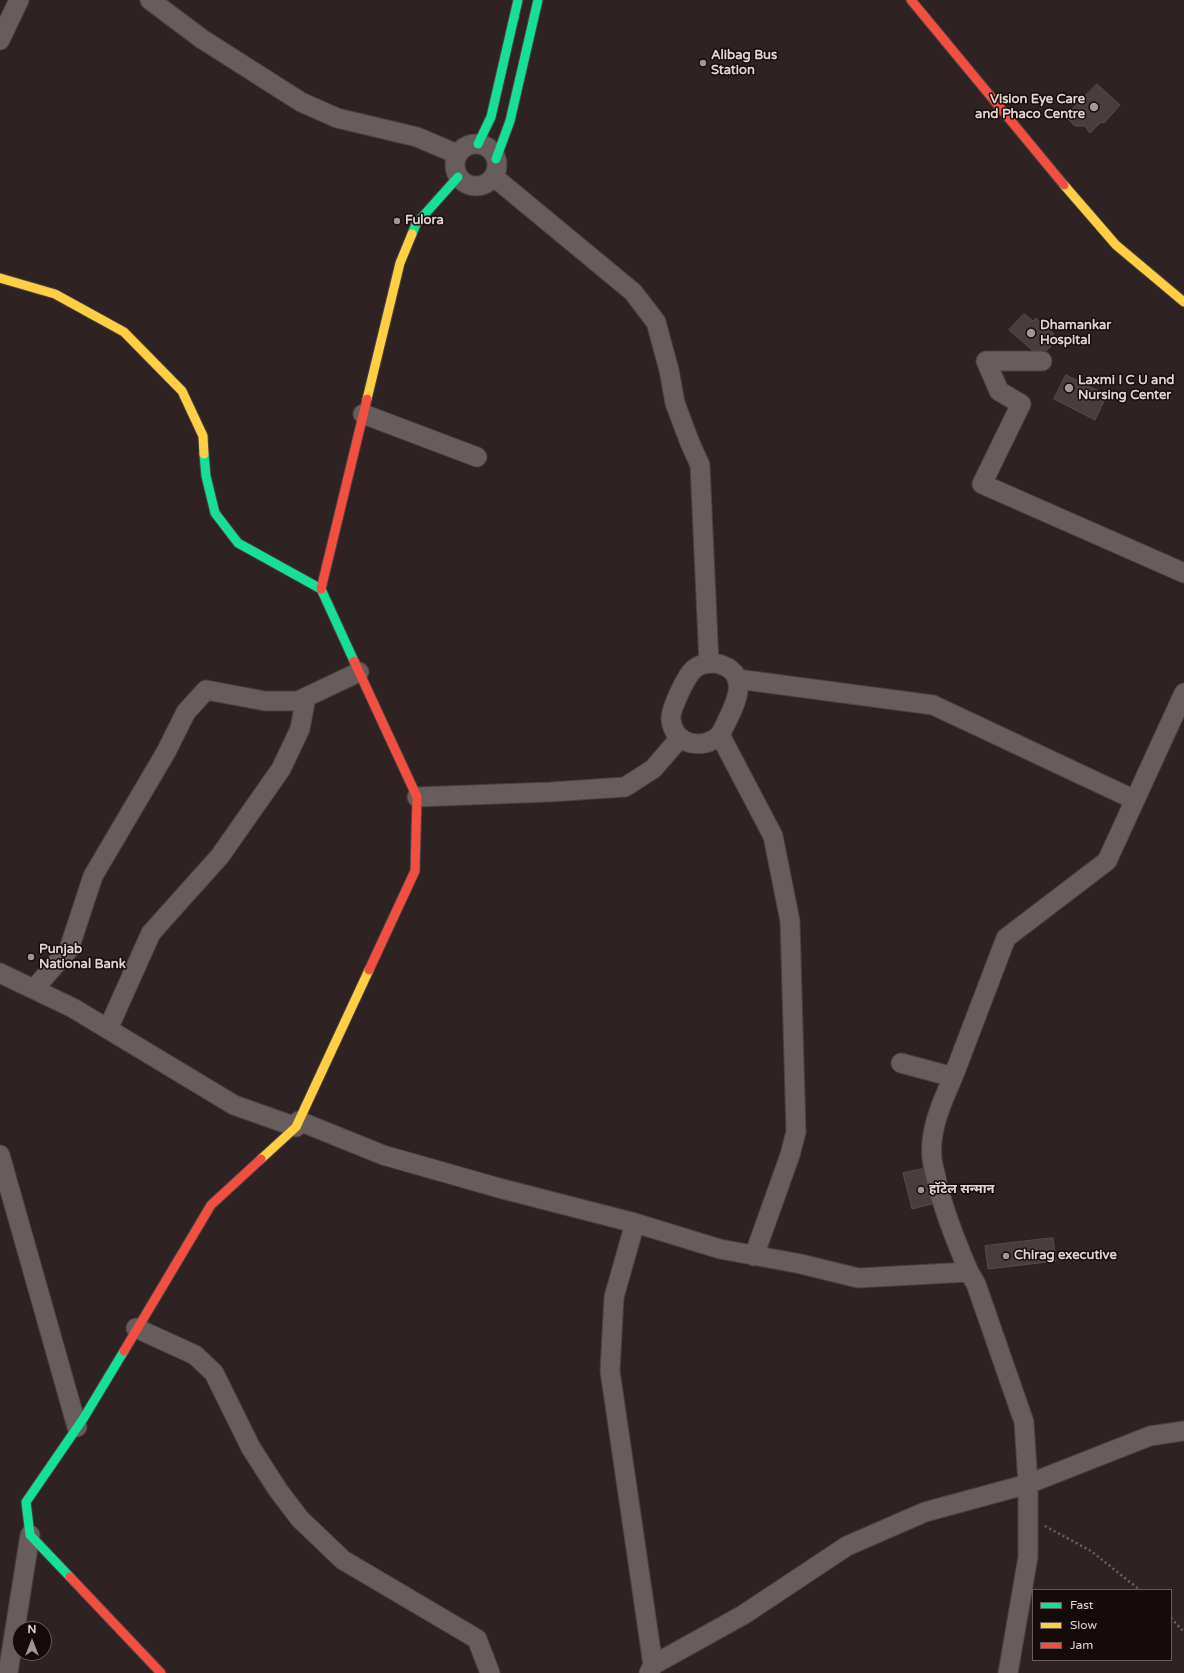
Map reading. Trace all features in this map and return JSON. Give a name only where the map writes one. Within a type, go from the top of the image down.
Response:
[{"type":"street","points":[[0,40],[19,0]]},
{"type":"street","points":[[150,0],[202,39],[301,102],[337,118],[417,137],[457,154]]},
{"type":"street","points":[[478,144],[491,117],[518,0]]},
{"type":"street","points":[[538,0],[510,121],[495,168],[485,184],[473,186],[462,181],[458,177],[454,165],[457,154],[467,146],[478,144],[490,149],[495,168],[633,292],[656,322],[676,403],[690,443],[700,465],[709,663]]},
{"type":"street","points":[[911,0],[1042,160],[1116,245],[1184,302]]},
{"type":"street","points":[[321,589],[400,263],[416,224],[458,177]]},
{"type":"street","points":[[0,278],[55,294],[124,332],[182,391],[203,436],[206,476],[215,513],[238,543],[321,589],[416,797],[415,871],[298,1124],[211,1205],[77,1427],[26,1502],[30,1535],[8,1673]]},
{"type":"street","points":[[1042,361],[986,360],[999,391],[1021,404],[982,484],[1184,573]]},
{"type":"street","points":[[363,414],[477,457]]},
{"type":"street","points":[[737,679],[739,696],[720,735],[712,742],[701,745],[690,743],[680,738],[673,729],[671,713],[689,674],[698,667],[709,663],[725,667],[737,679],[933,705],[1135,800]]},
{"type":"street","points":[[34,989],[68,949],[93,876],[166,752],[186,712],[206,690],[265,701],[298,701],[360,672]]},
{"type":"street","points":[[1008,1673],[1028,1557],[1028,1484],[1024,1422],[976,1284],[954,1238],[943,1206],[932,1159],[933,1141],[939,1107],[1006,938],[1107,861],[1184,693]]},
{"type":"street","points":[[108,1029],[151,933],[220,856],[281,769],[300,729],[306,697]]},
{"type":"street","points":[[720,735],[773,836],[790,921],[796,1132],[790,1155],[754,1256]]},
{"type":"street","points":[[416,797],[550,792],[625,787],[653,769],[680,738]]},
{"type":"street","points":[[0,973],[73,1008],[234,1105],[298,1124],[384,1155],[499,1188],[635,1223],[720,1249],[858,1278],[969,1272]]},
{"type":"street","points":[[901,1063],[952,1077]]},
{"type":"street","points":[[0,1155],[77,1427]]},
{"type":"street","points":[[635,1223],[614,1297],[610,1370],[651,1669],[743,1615],[847,1546],[925,1512],[1028,1484],[1150,1436],[1184,1431]]},
{"type":"street","points":[[136,1328],[195,1354],[214,1373],[251,1448],[278,1490],[300,1519],[343,1560],[477,1639],[490,1673]]},
{"type":"street","points":[[30,1535],[161,1673]]},
{"type":"path","points":[[1028,1518],[1091,1551],[1139,1589]]},
{"type":"path","points":[[1172,1619],[1184,1632]]},
{"type":"building","points":[[1097,84],[1120,105],[1104,123],[1101,122],[1090,133],[1085,126],[1075,126],[1065,116]]},
{"type":"building","points":[[1024,314],[1033,321],[1036,318],[1054,334],[1053,336],[1057,339],[1046,351],[1032,350],[1009,330]]},
{"type":"building","points":[[1066,375],[1107,395],[1095,420],[1054,399]]},
{"type":"building","points":[[923,1169],[932,1204],[912,1209],[903,1173]]},
{"type":"building","points":[[1053,1238],[1056,1261],[988,1269],[985,1246]]},
{"type":"traffic: fast","points":[[478,144],[491,117],[518,0]]},
{"type":"traffic: fast","points":[[496,159],[510,121],[538,0]]},
{"type":"traffic: fast","points":[[412,234],[416,224],[458,177]]},
{"type":"traffic: fast","points":[[204,454],[206,476],[215,513],[238,543],[321,589],[354,661]]},
{"type":"traffic: fast","points":[[70,1577],[30,1535],[26,1502],[83,1419],[124,1351]]},
{"type":"traffic: slow","points":[[1064,185],[1116,245],[1184,302]]},
{"type":"traffic: slow","points":[[367,399],[400,263],[412,234]]},
{"type":"traffic: slow","points":[[0,278],[55,294],[124,332],[182,391],[203,436],[204,454]]},
{"type":"traffic: slow","points":[[261,1159],[296,1127],[369,970]]},
{"type":"traffic: jam","points":[[911,0],[1064,185]]},
{"type":"traffic: jam","points":[[321,589],[367,399]]},
{"type":"traffic: jam","points":[[354,661],[417,797],[415,871],[369,970]]},
{"type":"traffic: jam","points":[[124,1351],[211,1205],[261,1159]]},
{"type":"traffic: jam","points":[[70,1577],[161,1673]]},
{"type":"place","name":"Alibag Bus Station","points":[[703,63]]},
{"type":"place","name":"Vision Eye Care and Phaco Centre","points":[[1094,107]]},
{"type":"place","name":"Fulora","points":[[397,221]]},
{"type":"place","name":"Dhamankar Hospital","points":[[1031,333]]},
{"type":"place","name":"Laxmi I C U and Nursing Center","points":[[1069,388]]},
{"type":"place","name":"Punjab National Bank","points":[[31,957]]},
{"type":"place","name":"हॉटेल सन्मान","points":[[921,1190]]},
{"type":"place","name":"Chirag executive","points":[[1006,1256]]}]
